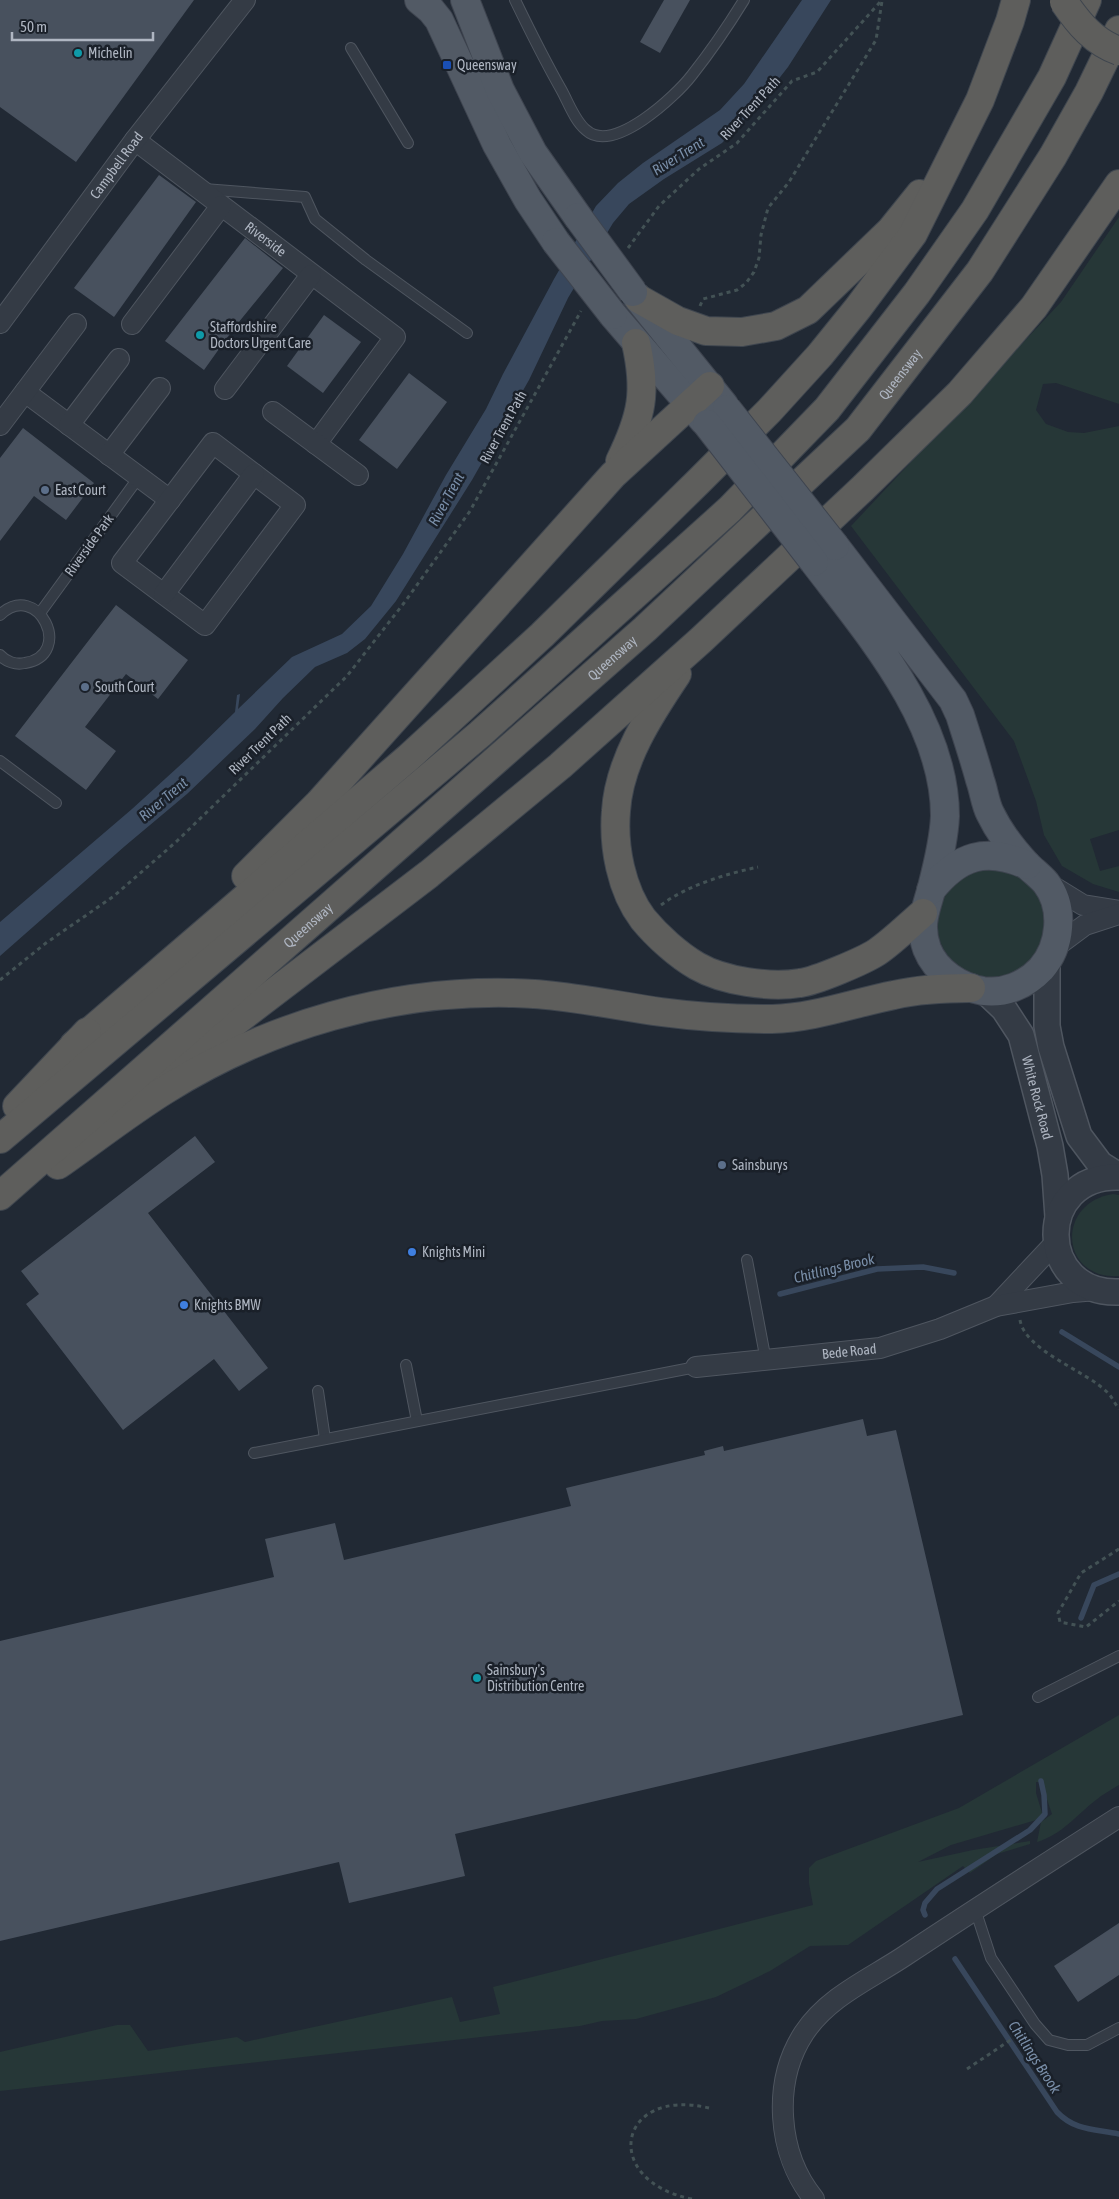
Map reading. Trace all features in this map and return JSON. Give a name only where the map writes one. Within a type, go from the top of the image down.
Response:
[{"type":"highway","points":[[74,1045],[415,752],[549,628],[769,411],[820,355],[858,308],[912,234],[980,100],[1010,22],[1016,0]]},
{"type":"highway","points":[[1072,1],[1090,34],[1100,42],[1119,51]]},
{"type":"highway","points":[[0,1140],[480,734],[730,509],[827,410],[917,293],[975,210],[1052,77],[1072,1]]},
{"type":"highway","name":"Queensway","points":[[0,1196],[645,629],[858,430],[980,271],[1053,156],[1089,92],[1119,30]]},
{"type":"highway","points":[[636,295],[678,321],[706,331],[760,330],[792,319],[808,310],[890,230],[955,148]]},
{"type":"highway","points":[[0,1202],[353,930],[429,874],[560,766],[701,640],[863,488],[960,393],[1034,307],[1119,184]]},
{"type":"highway","points":[[613,475],[634,432],[639,414],[641,368],[636,343]]},
{"type":"highway","points":[[0,1123],[74,1045],[319,803],[613,475],[710,386]]},
{"type":"highway","points":[[701,640],[656,705],[631,752],[616,810],[617,850],[621,868],[633,901],[642,918],[665,942],[697,966],[731,979],[764,984],[800,983],[844,968],[877,952],[927,901]]},
{"type":"highway","points":[[0,1206],[164,1090],[215,1061],[284,1030],[360,1008],[406,999],[461,994],[514,993],[561,996],[706,1017],[775,1019],[825,1012],[895,994],[920,990],[936,988],[978,990]]},
{"type":"main road","points":[[419,0],[439,20],[497,145],[528,200],[556,242],[613,315],[689,405],[717,416]]},
{"type":"main road","points":[[465,0],[500,90],[532,153],[636,295],[685,359],[710,386],[717,416],[824,554],[953,700],[989,812],[1004,836],[1036,873],[1055,901],[1058,914],[1058,937],[1050,955],[1036,974],[1024,983],[1012,988],[978,990],[951,979],[940,969],[930,955],[923,931],[927,901],[940,851],[945,816],[942,783],[928,736],[909,694],[870,636],[824,554]]},
{"type":"main road","points":[[927,901],[944,873],[964,860],[980,856],[997,855],[1010,858],[1036,873]]},
{"type":"street","name":"Campbell Road","points":[[3,314],[135,140],[245,4]]},
{"type":"street","name":"Riverside","points":[[135,140],[311,275],[396,337],[316,444]]},
{"type":"street","points":[[132,324],[222,206]]},
{"type":"street","points":[[225,389],[311,275]]},
{"type":"street","points":[[0,425],[76,324]]},
{"type":"street","points":[[69,425],[119,360]]},
{"type":"street","points":[[109,455],[160,388]]},
{"type":"street","points":[[25,392],[170,500]]},
{"type":"street","points":[[273,412],[358,474]]},
{"type":"street","points":[[213,443],[254,474],[295,505],[205,625],[122,563],[213,443]]},
{"type":"street","points":[[164,594],[254,474]]},
{"type":"street","points":[[1036,873],[1083,905],[1119,913]]},
{"type":"street","points":[[1050,955],[1085,925],[1119,913]]},
{"type":"street","name":"White Rock Road","points":[[1050,955],[1047,1026],[1051,1047],[1079,1136],[1100,1164],[1119,1176]]},
{"type":"street","name":"White Rock Road","points":[[978,990],[1004,1008],[1021,1035],[1050,1146],[1055,1175],[1058,1217],[1056,1242]]},
{"type":"street","points":[[1058,1217],[1068,1199],[1082,1185],[1107,1176],[1119,1176]]},
{"type":"street","points":[[1056,1242],[1063,1263],[1069,1272],[1087,1286],[1108,1291]]},
{"type":"street","name":"Bede Road","points":[[996,1306],[1056,1242]]},
{"type":"street","name":"Bede Road","points":[[696,1367],[880,1348],[940,1329],[996,1306],[1073,1292],[1108,1291]]},
{"type":"street","points":[[814,2199],[802,2184],[784,2137],[783,2102],[786,2075],[804,2032],[844,1992],[897,1961],[1119,1817]]},
{"type":"lane","points":[[515,0],[537,46],[578,120],[587,132],[602,136],[622,133],[652,114],[691,77],[744,0]]},
{"type":"lane","points":[[351,48],[408,143]]},
{"type":"lane","points":[[198,188],[305,197],[315,219],[366,260],[467,334]]},
{"type":"lane","name":"Riverside Park","points":[[40,614],[139,477]]},
{"type":"lane","points":[[1,611],[22,606],[40,614],[49,630],[46,648],[41,656],[33,661],[24,664],[1,659]]},
{"type":"lane","points":[[0,761],[56,803]]},
{"type":"lane","points":[[747,1260],[766,1361]]},
{"type":"lane","points":[[406,1365],[417,1421]]},
{"type":"lane","points":[[254,1453],[696,1367]]},
{"type":"lane","points":[[318,1392],[325,1439]]},
{"type":"lane","points":[[1038,1697],[1119,1656]]},
{"type":"lane","points":[[975,1909],[991,1958],[1035,2024],[1049,2040],[1068,2045],[1087,2046],[1119,2028]]},
{"type":"path","name":"River Trent Path","points":[[627,250],[660,206],[700,169],[737,144],[792,81],[817,72],[882,0]]},
{"type":"path","name":"River Trent Path","points":[[697,312],[702,299],[737,290],[746,283],[754,272],[759,258],[761,235],[768,208],[789,182],[876,40],[882,0]]},
{"type":"path","name":"River Trent Path","points":[[0,980],[46,943],[114,896],[163,853],[347,676],[404,603],[470,511],[574,321],[586,305]]},
{"type":"path","points":[[642,918],[680,893],[734,872],[758,867]]},
{"type":"path","points":[[1018,1302],[1022,1329],[1045,1351],[1108,1392],[1119,1409]]},
{"type":"path","points":[[1119,1549],[1081,1573],[1058,1613],[1060,1622],[1086,1627],[1119,1601]]},
{"type":"path","points":[[967,2070],[1017,2035]]},
{"type":"path","points":[[692,2199],[667,2191],[642,2175],[636,2167],[631,2143],[633,2131],[640,2120],[650,2111],[665,2106],[682,2104],[709,2108]]},
{"type":"shaded area","points":[[1119,217],[1119,404],[1056,383],[1043,384],[1036,410],[1046,424],[1068,432],[1084,433],[1119,426],[1119,830],[1090,839],[1100,871],[1119,866],[1119,892],[1093,884],[1062,866],[1044,835],[1036,801],[1014,741],[851,526],[1061,302]]},
{"type":"shaded area","points":[[991,869],[1012,873],[1029,885],[1041,902],[1045,923],[1041,944],[1029,961],[1012,973],[991,977],[970,973],[953,961],[941,944],[937,923],[941,902],[953,885],[970,873]]},
{"type":"shaded area","points":[[1113,1194],[1119,1195],[1119,1276],[1099,1274],[1085,1266],[1076,1254],[1072,1240],[1074,1225],[1081,1211],[1094,1200]]},
{"type":"shaded area","points":[[1119,1715],[1119,1785],[1099,1798],[1062,1829],[1037,1842],[1041,1822],[1052,1814],[1041,1782],[1036,1782],[1036,1793],[1043,1816],[1036,1820],[951,1845],[918,1862],[973,1850],[1030,1841],[1030,1844],[997,1854],[970,1873],[963,1866],[848,1945],[810,1946],[770,1971],[716,1997],[636,2019],[602,2021],[580,2026],[0,2091],[0,2052],[117,2025],[130,2025],[148,2051],[237,2037],[245,2042],[452,1997],[460,2022],[500,2014],[493,1987],[813,1905],[809,1883],[809,1868],[816,1861],[959,1808]]},
{"type":"water","name":"River Trent","points":[[802,0],[831,0],[788,67],[759,104],[722,143],[664,179],[629,204],[613,223],[568,298],[529,380],[472,480],[396,601],[365,639],[347,653],[315,667],[255,729],[187,794],[0,956],[0,922],[132,809],[188,758],[235,712],[237,695],[240,694],[238,709],[292,657],[342,634],[371,606],[486,409],[554,279],[596,206],[618,183],[643,163],[720,110],[744,84]]},
{"type":"building","name":"Michelin","points":[[0,0],[194,0],[76,162],[0,107]]},
{"type":"building","points":[[664,0],[690,0],[660,53],[640,42]]},
{"type":"building","points":[[159,175],[196,202],[114,317],[74,288]]},
{"type":"building","points":[[245,238],[283,268],[234,328],[204,370],[165,341]]},
{"type":"building","points":[[324,315],[361,342],[323,393],[287,366]]},
{"type":"building","points":[[409,373],[447,402],[397,469],[359,440]]},
{"type":"building","name":"East Court","points":[[23,428],[94,483],[66,520],[34,496],[0,541],[0,458]]},
{"type":"building","name":"South Court","points":[[116,605],[188,660],[158,699],[126,674],[85,727],[116,751],[86,790],[15,736]]},
{"type":"building","points":[[195,1136],[215,1162],[148,1213],[268,1368],[239,1391],[214,1359],[123,1430],[26,1304],[39,1294],[21,1271]]},
{"type":"building","name":"Sainsbury's Distribution Centre","points":[[863,1419],[867,1436],[896,1430],[963,1715],[455,1834],[465,1876],[349,1903],[339,1862],[0,1941],[0,1641],[274,1577],[265,1539],[335,1523],[344,1560],[571,1506],[566,1488],[705,1455],[704,1451],[723,1446],[724,1451]]},
{"type":"building","points":[[1119,1923],[1119,1975],[1078,2002],[1054,1966]]},
{"type":"waterway","name":"Chitlings Brook","points":[[780,1294],[877,1269],[923,1267],[954,1273]]},
{"type":"waterway","name":"Chitlings Brook","points":[[1062,1332],[1119,1367]]},
{"type":"waterway","name":"Chitlings Brook","points":[[1081,1618],[1094,1585],[1119,1574]]},
{"type":"waterway","name":"Chitlings Brook","points":[[925,1915],[923,1910],[925,1903],[937,1889],[1030,1830],[1045,1814],[1041,1781]]},
{"type":"waterway","name":"Chitlings Brook","points":[[955,1959],[1057,2112],[1078,2126],[1119,2134]]},
{"type":"place","name":"Michelin","points":[[78,53]]},
{"type":"place","name":"Queensway","points":[[447,65]]},
{"type":"place","name":"Staffordshire Doctors Urgent Care","points":[[200,335]]},
{"type":"place","name":"East Court","points":[[45,490]]},
{"type":"place","name":"South Court","points":[[85,687]]},
{"type":"place","name":"Sainsburys","points":[[722,1165]]},
{"type":"place","name":"Knights Mini","points":[[412,1252]]},
{"type":"place","name":"Knights BMW","points":[[184,1305]]},
{"type":"place","name":"Sainsbury's Distribution Centre","points":[[477,1678]]}]
